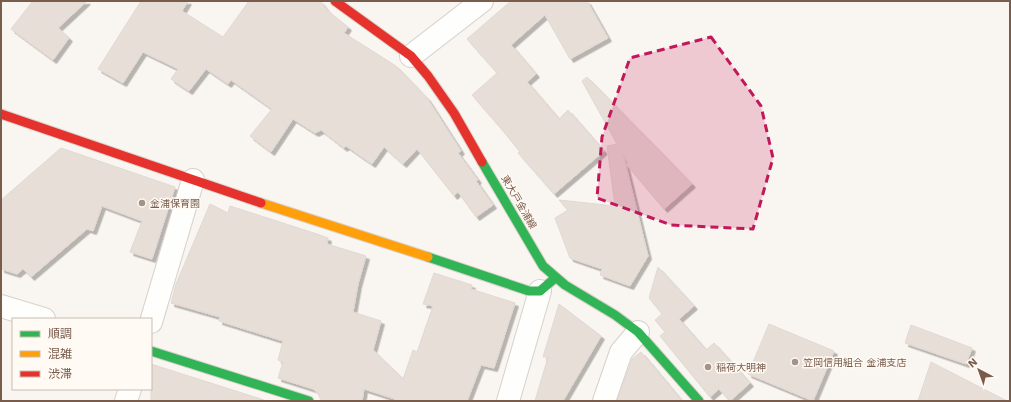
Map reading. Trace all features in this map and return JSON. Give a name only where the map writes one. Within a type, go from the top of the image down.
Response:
[{"type":"street","name":"東大戸金浦線","points":[[335,1],[411,56],[454,113],[543,266],[547,284],[568,289],[588,299],[638,332],[700,401]]},
{"type":"street","points":[[411,56],[482,1]]},
{"type":"street","points":[[1,114],[193,180],[529,291],[547,284]]},
{"type":"street","points":[[152,319],[193,180]]},
{"type":"street","points":[[508,401],[547,284]]},
{"type":"street","points":[[1,306],[41,318]]},
{"type":"street","points":[[604,401],[621,352],[638,332]]},
{"type":"street","points":[[152,351],[310,401]]},
{"type":"street","points":[[126,401],[130,390]]},
{"type":"highlighted area","points":[[711,37],[761,106],[773,158],[753,229],[671,225],[597,198],[602,137],[630,58]]},
{"type":"building","points":[[33,1],[87,1],[58,28],[69,38],[53,60],[11,29]]},
{"type":"building","points":[[141,1],[188,1],[182,11],[223,37],[249,1],[320,1],[328,11],[348,27],[344,33],[396,66],[427,98],[461,151],[458,153],[478,180],[476,181],[493,205],[476,217],[458,192],[454,196],[417,149],[403,164],[384,147],[372,164],[346,146],[344,148],[321,130],[315,133],[293,119],[271,152],[250,136],[272,109],[231,80],[228,84],[206,69],[189,91],[171,79],[178,69],[143,52],[123,83],[98,69]]},
{"type":"building","points":[[511,1],[587,1],[608,38],[570,59],[545,15],[511,45],[536,74],[527,82],[559,119],[568,110],[604,151],[554,194],[518,153],[520,152],[472,95],[497,73],[467,39]]},
{"type":"building","points":[[587,77],[692,184],[664,209],[626,164],[628,163],[623,154],[648,256],[630,286],[600,275],[602,269],[570,258],[555,218],[568,210],[559,200],[615,206],[607,146],[617,144],[582,81]]},
{"type":"building","points":[[61,148],[175,187],[152,259],[130,252],[142,221],[102,206],[93,231],[87,229],[31,277],[23,269],[17,274],[1,269],[1,200]]},
{"type":"building","points":[[210,204],[228,213],[230,206],[317,234],[328,238],[327,244],[366,256],[358,284],[353,312],[381,321],[373,350],[403,379],[413,350],[417,352],[433,306],[423,304],[434,273],[472,285],[471,289],[515,303],[494,368],[481,365],[467,401],[394,401],[395,399],[364,389],[362,401],[321,401],[318,393],[313,389],[278,378],[283,362],[278,360],[283,341],[219,321],[220,317],[171,303],[176,284]]},
{"type":"building","points":[[658,267],[694,306],[679,319],[706,350],[714,343],[750,383],[730,401],[719,389],[710,397],[660,336],[665,332],[655,320],[662,314],[649,298]]},
{"type":"building","points":[[559,304],[601,336],[563,401],[535,401],[548,357],[543,357]]},
{"type":"building","points":[[769,324],[834,351],[813,401],[748,374]]},
{"type":"building","points":[[911,325],[972,348],[966,364],[905,343]]},
{"type":"building","points":[[641,352],[682,401],[617,401],[632,359]]},
{"type":"building","points":[[931,362],[1007,401],[918,401]]},
{"type":"building","points":[[152,364],[264,400],[263,401],[151,401]]},
{"type":"traffic: fast","points":[[482,162],[543,266],[565,285],[615,315],[638,332],[699,401]]},
{"type":"traffic: fast","points":[[428,257],[529,291],[540,291],[554,279]]},
{"type":"traffic: fast","points":[[152,351],[309,401]]},
{"type":"traffic: slow","points":[[261,203],[428,257]]},
{"type":"traffic: jam","points":[[335,1],[411,56],[428,76],[454,113],[482,162]]},
{"type":"traffic: jam","points":[[1,114],[261,203]]},
{"type":"place","name":"金浦保育園","points":[[142,203]]},
{"type":"place","name":"笠岡信用組合 金浦支店","points":[[795,362]]},
{"type":"place","name":"稲荷大明神","points":[[708,367]]}]
